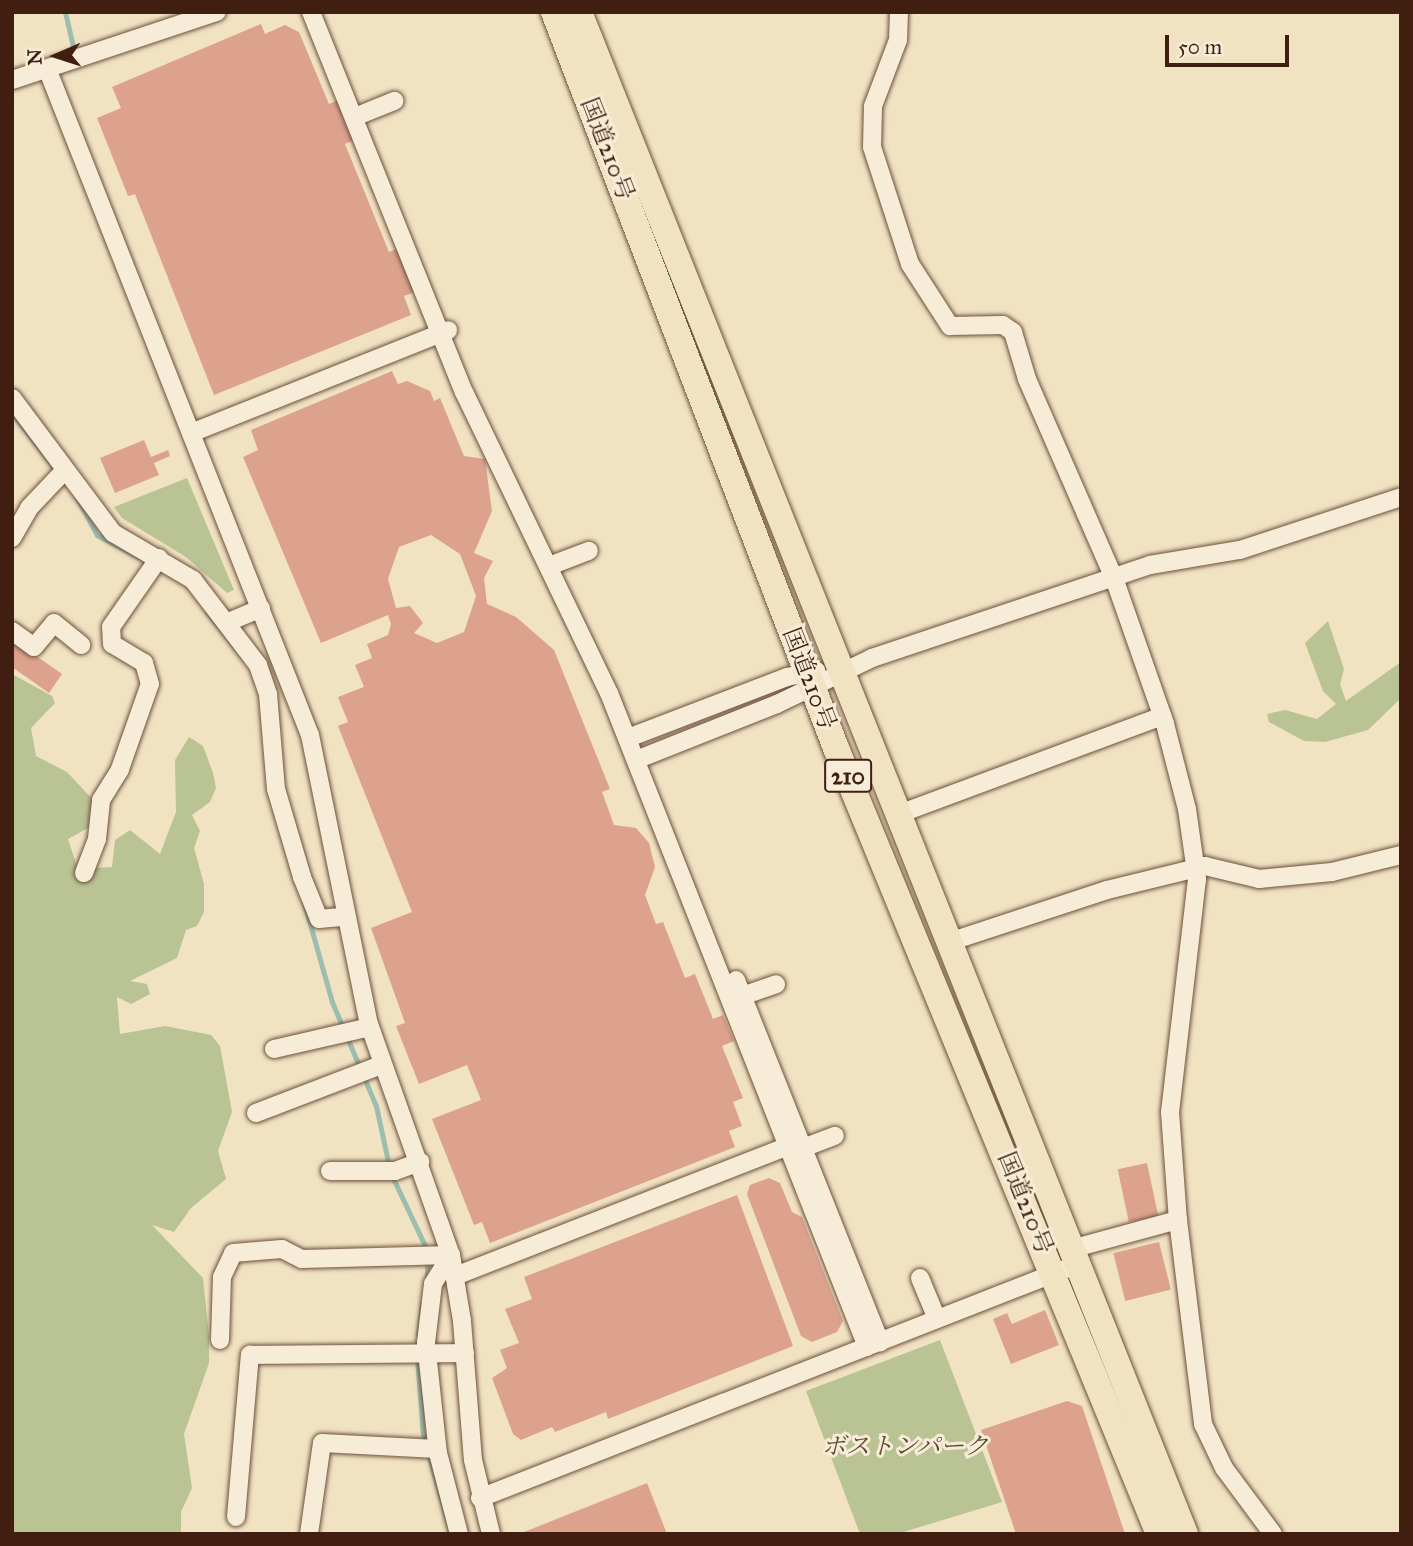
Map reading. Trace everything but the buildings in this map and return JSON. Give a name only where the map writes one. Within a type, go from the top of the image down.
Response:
[{"type":"highway","name":"国道210号","points":[[554,12],[809,680],[1068,1262],[1185,1534]]},
{"type":"highway","name":"国道210号","points":[[579,12],[950,942],[1068,1262],[1159,1534]]},
{"type":"street","points":[[12,80],[48,71],[217,12]]},
{"type":"street","points":[[311,12],[444,332],[633,736]]},
{"type":"street","points":[[321,12],[444,332],[557,563],[633,736],[874,1344]]},
{"type":"street","points":[[900,12],[898,40],[873,106],[872,147],[910,264],[939,314],[954,328],[1010,328],[1027,379],[1114,578],[1162,716],[1197,868],[1170,1112],[1178,1220],[1203,1424],[1224,1468],[1273,1534]]},
{"type":"street","points":[[48,71],[261,608],[316,756],[344,917],[370,1027],[381,1065],[420,1162],[451,1255],[465,1353],[480,1498],[491,1534]]},
{"type":"street","points":[[362,114],[394,101]]},
{"type":"street","points":[[191,433],[444,332]]},
{"type":"street","points":[[12,398],[113,533],[192,580],[226,622],[264,677],[276,789],[317,916],[344,917]]},
{"type":"street","points":[[12,538],[30,508],[65,470]]},
{"type":"street","points":[[633,736],[841,670],[1114,578],[1186,556],[1240,550],[1401,497]]},
{"type":"street","points":[[557,563],[589,551]]},
{"type":"street","points":[[84,873],[97,839],[101,800],[120,769],[150,684],[144,663],[112,644],[111,627],[159,558]]},
{"type":"street","points":[[226,622],[261,608]]},
{"type":"street","points":[[12,631],[34,647],[54,623],[81,645]]},
{"type":"street","points":[[641,758],[809,680]]},
{"type":"street","points":[[899,814],[1162,716]]},
{"type":"street","points":[[641,758],[742,996],[797,1145]]},
{"type":"street","points":[[950,942],[1114,888],[1197,868],[1259,879],[1332,872],[1401,855]]},
{"type":"street","points":[[742,996],[776,984]]},
{"type":"street","points":[[274,1049],[370,1027]]},
{"type":"street","points":[[256,1113],[381,1065]]},
{"type":"street","points":[[455,1276],[797,1145],[835,1136]]},
{"type":"street","points":[[330,1171],[395,1171],[420,1162]]},
{"type":"street","points":[[480,1498],[937,1319],[1068,1262],[1178,1220]]},
{"type":"street","points":[[220,1340],[221,1287],[229,1257],[282,1249],[302,1259],[427,1260],[451,1255]]},
{"type":"street","points":[[451,1255],[433,1284],[420,1352],[437,1449],[459,1534]]},
{"type":"street","points":[[920,1278],[937,1319]]},
{"type":"street","points":[[236,1517],[250,1355],[465,1353]]},
{"type":"street","points":[[309,1534],[322,1443],[437,1449]]},
{"type":"green space","points":[[187,478],[234,590],[227,593],[186,557],[122,518],[114,507]]},
{"type":"green space","points":[[1328,621],[1344,669],[1340,684],[1346,701],[1401,662],[1401,698],[1368,730],[1325,742],[1304,741],[1269,722],[1267,714],[1285,710],[1317,719],[1336,704],[1323,691],[1305,643]]},
{"type":"green space","points":[[12,674],[52,696],[55,703],[31,728],[36,756],[67,772],[96,803],[88,828],[68,839],[81,879],[93,868],[112,867],[115,840],[130,830],[160,854],[176,812],[175,760],[189,737],[203,746],[216,788],[210,802],[192,815],[200,831],[194,848],[204,884],[204,912],[197,926],[186,930],[177,958],[130,981],[147,984],[150,994],[131,1004],[117,997],[120,1034],[165,1026],[211,1035],[220,1046],[232,1112],[218,1151],[226,1179],[191,1208],[174,1232],[152,1225],[203,1278],[209,1336],[209,1363],[184,1434],[192,1488],[181,1512],[181,1534],[12,1534]]},
{"type":"green space","name":"ボストンパーク","points":[[940,1340],[1002,1502],[897,1534],[860,1534],[806,1391]]},
{"type":"waterway","points":[[65,12],[74,50]]},
{"type":"waterway","points":[[12,413],[59,474]]},
{"type":"waterway","points":[[77,498],[97,535],[138,557]]},
{"type":"waterway","points":[[207,612],[242,656]]},
{"type":"waterway","points":[[304,903],[332,1002],[376,1106],[389,1166]]},
{"type":"waterway","points":[[392,1176],[427,1250],[427,1280]]},
{"type":"waterway","points":[[418,1335],[422,1303]]},
{"type":"waterway","points":[[417,1356],[423,1435],[450,1531]]}]
